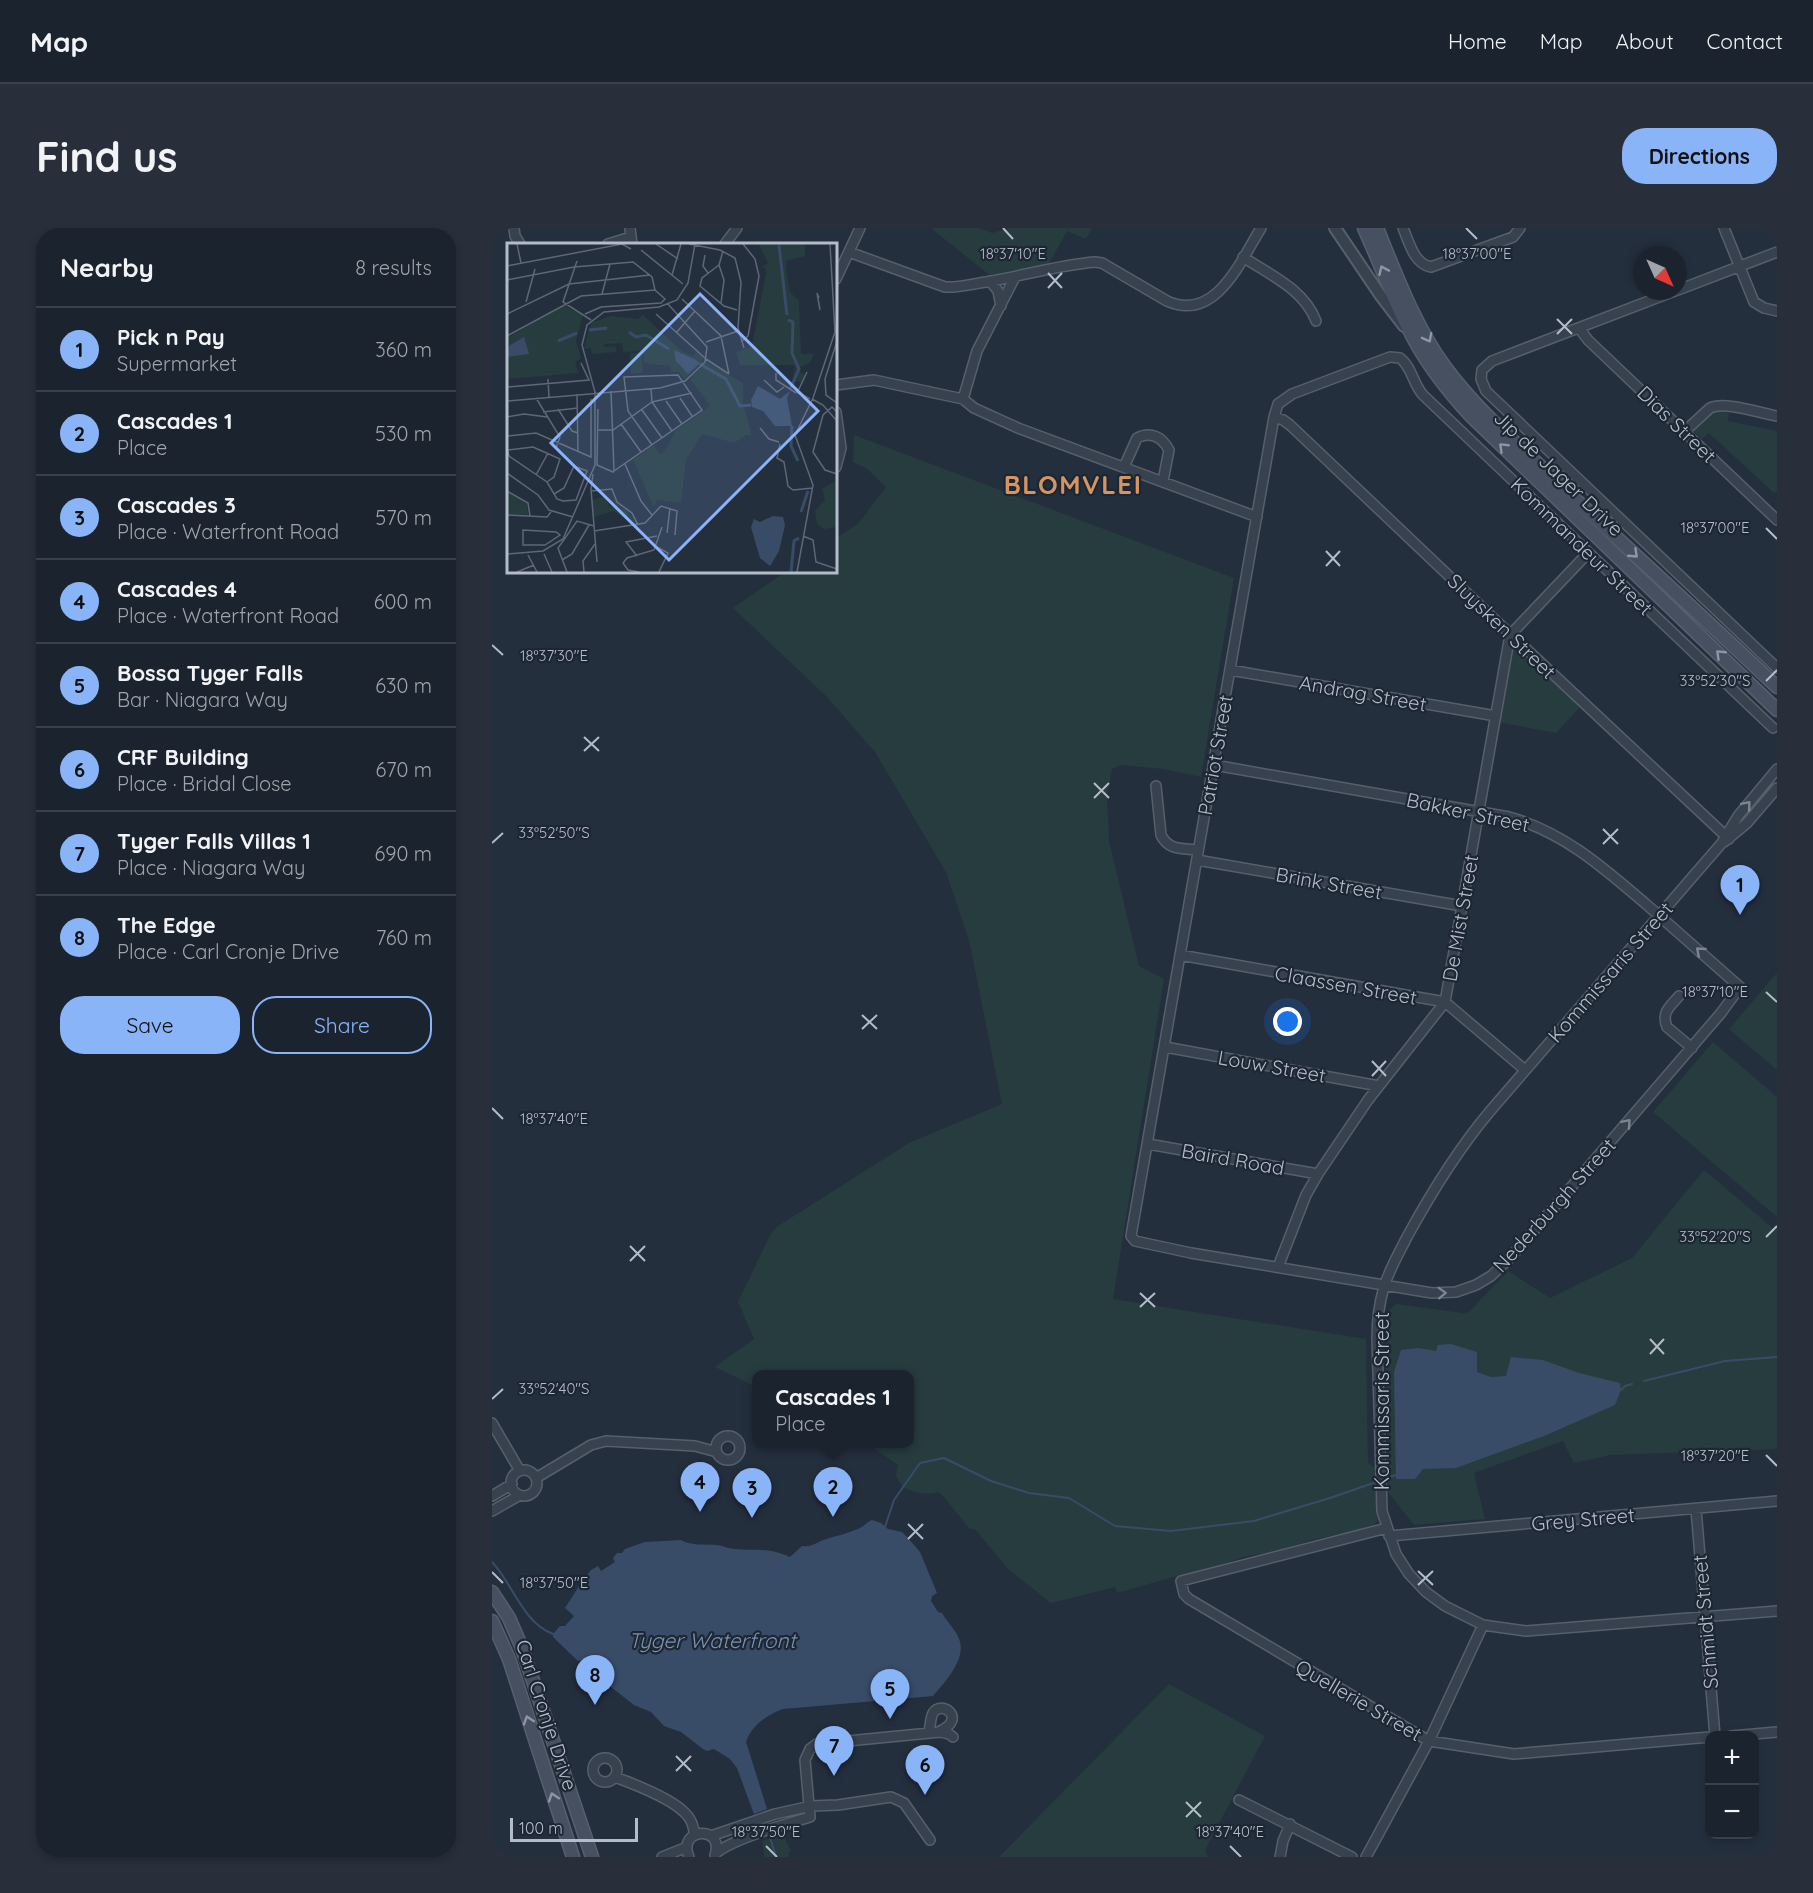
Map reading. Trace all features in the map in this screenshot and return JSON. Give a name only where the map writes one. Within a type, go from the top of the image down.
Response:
[{"type":"main road","name":"Jip de Jager Drive","points":[[1364,228],[1415,341],[1435,374],[1470,415],[1777,710]]},
{"type":"main road","name":"Jip de Jager Drive","points":[[1377,228],[1432,348],[1457,382],[1525,452],[1777,687]]},
{"type":"main road","name":"Carl Cronje Drive","points":[[492,1592],[509,1618],[522,1648],[592,1857]]},
{"type":"main road","name":"Carl Cronje Drive","points":[[492,1622],[509,1659],[573,1857]]},
{"type":"street","points":[[514,228],[518,243]]},
{"type":"street","points":[[726,243],[737,228]]},
{"type":"street","points":[[837,277],[860,228]]},
{"type":"street","points":[[849,252],[953,288],[1051,268],[1102,263],[1167,301],[1190,306],[1215,295],[1225,285],[1261,228]]},
{"type":"street","points":[[1335,228],[1415,341]]},
{"type":"street","points":[[1403,228],[1418,260],[1423,265],[1431,267],[1513,237],[1520,228]]},
{"type":"street","points":[[1724,228],[1754,302],[1764,308],[1777,311]]},
{"type":"street","points":[[611,243],[631,237]]},
{"type":"street","points":[[1687,286],[1777,252]]},
{"type":"street","points":[[1243,257],[1299,294],[1310,307],[1316,321]]},
{"type":"street","points":[[963,399],[977,351],[1015,277]]},
{"type":"street","points":[[990,281],[998,291],[1001,306]]},
{"type":"street","points":[[1650,300],[1495,360],[1482,370],[1481,379],[1486,391],[1777,668]]},
{"type":"street","name":"Dias Street","points":[[1579,328],[1588,340],[1777,520]]},
{"type":"street","name":"Patriot Street","points":[[1131,1236],[1274,417],[1278,404],[1287,396],[1390,357],[1400,358]]},
{"type":"street","name":"Kommandeur Street","points":[[1400,358],[1408,366],[1423,395],[1773,728]]},
{"type":"street","points":[[837,385],[874,380],[963,399],[974,408],[1018,428],[1257,517]]},
{"type":"street","points":[[1684,431],[1710,408],[1719,405],[1777,416]]},
{"type":"street","name":"Sluysken Street","points":[[1274,417],[1290,425],[1725,840]]},
{"type":"street","points":[[837,419],[841,448],[837,463]]},
{"type":"street","points":[[1124,467],[1137,438],[1148,434],[1154,435],[1160,438],[1169,450],[1163,481]]},
{"type":"street","points":[[1510,634],[1588,553]]},
{"type":"street","name":"De Mist Street","points":[[1278,1267],[1306,1195],[1318,1174],[1379,1086],[1445,1002],[1510,634]]},
{"type":"street","name":"Andrag Street","points":[[1230,670],[1496,716]]},
{"type":"street","name":"Bakker Street","points":[[1214,765],[1530,823],[1582,851],[1607,870],[1740,987]]},
{"type":"street","name":"Kommissaris Street","points":[[1725,840],[1738,816],[1777,769]]},
{"type":"street","name":"Brink Street","points":[[1156,786],[1161,835],[1164,841],[1173,847],[1198,855],[1462,906]]},
{"type":"street","name":"Kommissaris Street","points":[[1777,788],[1747,823],[1725,840],[1480,1123],[1430,1195],[1384,1287],[1378,1317],[1377,1338],[1382,1511],[1396,1554],[1409,1574],[1426,1592],[1445,1606],[1483,1625],[1512,1630],[1541,1631],[1777,1611]]},
{"type":"street","name":"Claassen Street","points":[[1180,955],[1445,1002],[1525,1070]]},
{"type":"street","name":"Nederburgh Street","points":[[1131,1236],[1136,1242],[1384,1287],[1444,1294],[1476,1285],[1491,1276],[1511,1257],[1692,1048],[1740,987]]},
{"type":"street","points":[[1679,996],[1666,1012],[1665,1022],[1667,1027],[1692,1048]]},
{"type":"street","name":"Louw Street","points":[[1165,1047],[1379,1086]]},
{"type":"street","name":"Baird Road","points":[[1148,1144],[1318,1174]]},
{"type":"street","points":[[492,1423],[520,1471]]},
{"type":"street","points":[[536,1478],[598,1442],[695,1446],[717,1452],[722,1458],[730,1460],[737,1456],[740,1448],[738,1441],[732,1436],[725,1436],[717,1442],[695,1446]]},
{"type":"street","points":[[717,1442],[717,1452]]},
{"type":"street","points":[[492,1511],[520,1495],[533,1492],[537,1486],[536,1478],[531,1472],[520,1471],[514,1475],[512,1484],[514,1490],[520,1495]]},
{"type":"street","points":[[492,1496],[512,1484]]},
{"type":"street","name":"Grey Street","points":[[1181,1581],[1388,1532],[1777,1502]]},
{"type":"street","name":"Schmidt Street","points":[[1696,1509],[1715,1731]]},
{"type":"street","name":"Quellerie Street","points":[[1181,1581],[1184,1594],[1189,1599],[1429,1740],[1514,1754],[1705,1737]]},
{"type":"street","points":[[1366,1857],[1429,1740],[1483,1625]]},
{"type":"street","points":[[928,1733],[933,1713],[939,1709],[946,1709],[951,1713],[952,1723],[940,1732]]},
{"type":"street","points":[[810,1817],[811,1806],[805,1760],[807,1752],[813,1746],[822,1742],[940,1732],[946,1732],[953,1737]]},
{"type":"street","points":[[1759,1734],[1777,1732]]},
{"type":"street","points":[[615,1777],[684,1811],[691,1821],[695,1835]]},
{"type":"street","points":[[711,1836],[775,1814],[811,1806],[838,1805],[895,1797],[904,1803],[930,1840]]},
{"type":"street","points":[[1239,1800],[1352,1857]]},
{"type":"street","points":[[715,1855],[723,1847],[838,1805]]},
{"type":"street","points":[[1280,1857],[1290,1824]]},
{"type":"street","points":[[689,1857],[688,1842],[695,1835],[704,1833],[711,1836],[716,1844],[715,1855]]},
{"type":"street","points":[[662,1857],[687,1847]]},
{"type":"green space","points":[[933,228],[979,228],[992,233],[1010,228],[1092,228],[1086,239],[1067,231],[1047,267],[992,277]]},
{"type":"green space","points":[[1718,411],[1729,413],[1728,421],[1777,431],[1777,491],[1774,493],[1709,433],[1702,439],[1693,430],[1710,413]]},
{"type":"green space","points":[[854,435],[1234,578],[1201,777],[1164,769],[1121,765],[1112,769],[1107,796],[1109,841],[1139,966],[1164,979],[1113,1299],[1366,1339],[1368,1463],[1375,1468],[1374,1481],[1379,1512],[1378,1519],[1372,1527],[1312,1540],[1277,1551],[1243,1557],[1208,1570],[1180,1575],[1121,1592],[1117,1592],[1115,1587],[1051,1603],[1008,1569],[975,1529],[970,1529],[942,1495],[938,1492],[925,1494],[903,1488],[896,1476],[898,1465],[874,1448],[914,1448],[914,1370],[752,1370],[752,1385],[715,1367],[754,1339],[738,1302],[771,1233],[778,1226],[909,1143],[1002,1104],[969,940],[946,872],[875,752],[826,696],[733,608],[784,573],[837,573],[837,537],[858,524],[886,487],[866,468],[853,462]]},
{"type":"green space","points":[[1520,649],[1581,706],[1556,733],[1498,722],[1511,652]]},
{"type":"green space","points":[[1777,974],[1777,1070],[1729,1029]]},
{"type":"green space","points":[[1713,1042],[1777,1097],[1777,1217],[1653,1112]]},
{"type":"green space","points":[[1704,1170],[1775,1230],[1777,1228],[1777,1449],[1610,1455],[1574,1463],[1563,1441],[1474,1473],[1485,1519],[1414,1525],[1388,1492],[1385,1343],[1388,1311],[1396,1304],[1469,1312],[1508,1271],[1550,1298],[1632,1258]]},
{"type":"green space","points":[[1169,1684],[1265,1736],[1205,1850],[1208,1857],[999,1857]]},
{"type":"green space","points":[[781,1835],[791,1851],[789,1857],[764,1857],[762,1841]]},
{"type":"water","points":[[1451,1344],[1477,1352],[1477,1372],[1491,1377],[1506,1376],[1511,1357],[1543,1360],[1579,1373],[1620,1383],[1621,1390],[1615,1405],[1544,1436],[1456,1468],[1423,1469],[1415,1479],[1396,1479],[1394,1372],[1401,1350],[1418,1348],[1436,1351],[1438,1345]]},
{"type":"water","name":"Tyger Waterfront","points":[[872,1520],[888,1529],[902,1532],[920,1552],[937,1593],[932,1596],[931,1601],[959,1638],[961,1649],[957,1664],[933,1696],[783,1709],[766,1717],[748,1736],[746,1742],[767,1809],[754,1814],[737,1768],[730,1759],[714,1749],[707,1751],[703,1749],[681,1732],[664,1726],[651,1712],[634,1705],[611,1687],[583,1660],[578,1661],[553,1637],[560,1626],[565,1626],[574,1616],[565,1608],[591,1570],[598,1566],[601,1571],[615,1562],[613,1558],[625,1549],[645,1542],[681,1540],[733,1549],[769,1551],[790,1557],[802,1546],[810,1546],[855,1530]]},
{"type":"waterway","points":[[1644,1381],[1725,1361],[1777,1357]]},
{"type":"waterway","points":[[1621,1390],[1632,1384]]},
{"type":"waterway","points":[[885,1527],[894,1500],[920,1463],[944,1458],[991,1481],[1029,1493],[1069,1498],[1115,1526],[1171,1531],[1254,1521],[1379,1481]]},
{"type":"waterway","points":[[1384,1479],[1396,1475]]},
{"type":"waterway","points":[[492,1562],[526,1612],[543,1629],[553,1634]]},
{"type":"waterway","points":[[769,1834],[776,1857]]},
{"type":"place","name":"Pick n Pay","points":[[1740,915]]},
{"type":"place","name":"Cascades 4","points":[[700,1512]]},
{"type":"place","name":"Cascades 1","points":[[833,1517]]},
{"type":"place","name":"Cascades 3","points":[[752,1518]]},
{"type":"place","name":"The Edge","points":[[595,1705]]},
{"type":"place","name":"Bossa Tyger Falls","points":[[890,1719]]},
{"type":"place","name":"Tyger Falls Villas 1","points":[[834,1776]]},
{"type":"place","name":"CRF Building","points":[[925,1795]]},
{"type":"district","name":"BLOMVLEI","points":[[1073,484]]}]
